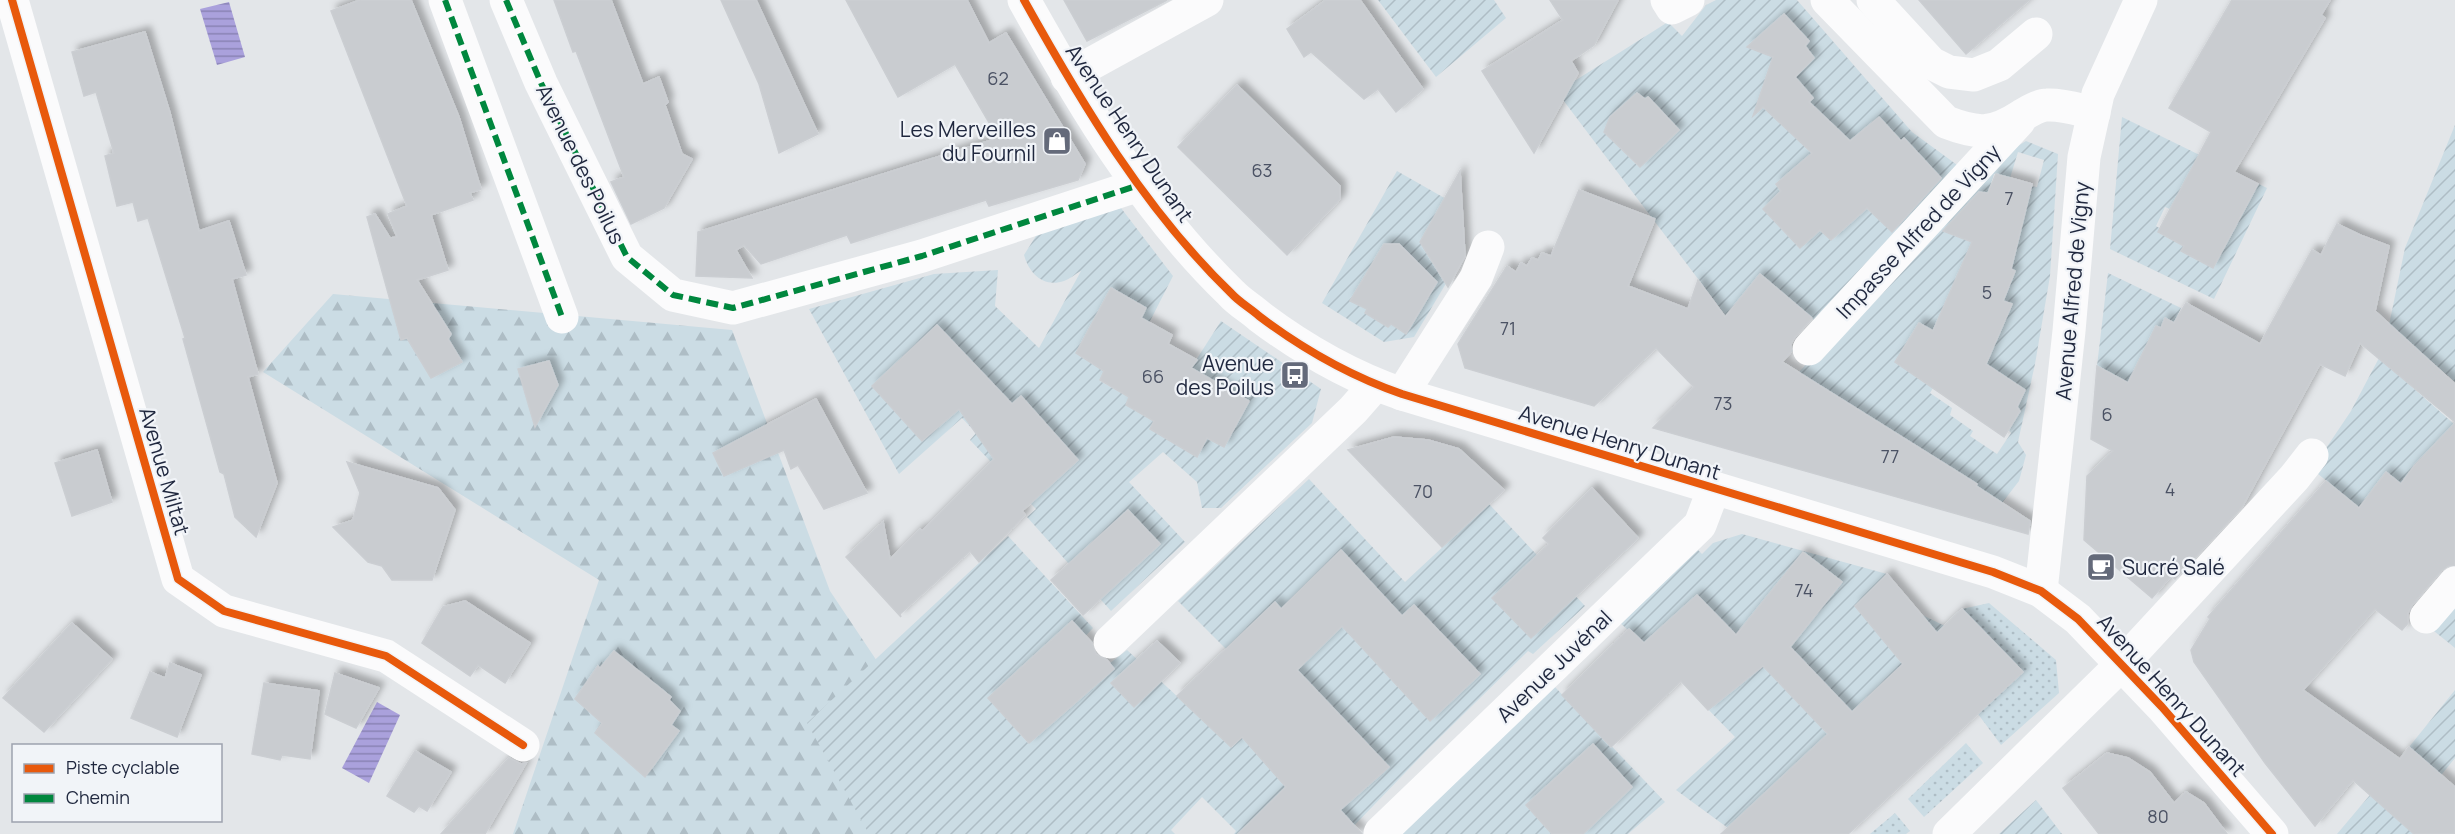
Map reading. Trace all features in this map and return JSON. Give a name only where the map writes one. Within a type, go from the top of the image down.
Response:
[{"type":"street","name":"Avenue Miltat","points":[[12,0],[178,579],[225,611],[386,656],[523,745]]},
{"type":"street","points":[[445,0],[562,317]]},
{"type":"street","name":"Avenue des Poilus","points":[[506,0],[541,83],[627,257],[673,295],[733,308],[922,256],[1139,185]]},
{"type":"street","name":"Avenue Henry Dunant","points":[[1024,0],[1067,77],[1139,185],[1178,236],[1232,295],[1283,334],[1334,366],[1389,390],[1993,572],[2041,591],[2078,619],[2122,664],[2272,834]]},
{"type":"street","points":[[1067,77],[1207,0]]},
{"type":"street","points":[[1667,0],[1672,8],[1688,0]]},
{"type":"street","points":[[1827,0],[1946,122],[1967,130],[1984,132],[2004,127],[2027,113],[2047,105],[2094,113]]},
{"type":"street","points":[[1873,0],[1931,63],[1949,72],[1974,75],[1999,65],[2036,34]]},
{"type":"street","points":[[2110,0],[2134,14]]},
{"type":"street","name":"Avenue Alfred de Vigny","points":[[2041,591],[2069,331],[2084,158],[2098,94],[2134,14]]},
{"type":"street","name":"Impasse Alfred de Vigny","points":[[1809,349],[2027,113]]},
{"type":"street","points":[[1110,642],[1353,410],[1389,390],[1476,278],[1488,247]]},
{"type":"street","points":[[1949,834],[2122,664],[2294,478],[2312,455]]},
{"type":"street","name":"Avenue Juvénal","points":[[1380,833],[1700,525],[1714,488]]},
{"type":"street","points":[[2426,617],[2455,583]]},
{"type":"green space","points":[[1378,0],[1494,0],[1506,18],[1436,77]]},
{"type":"green space","points":[[1716,0],[1797,0],[1912,132],[1964,170],[1783,361],[1815,321],[1760,274],[1726,316],[1557,92],[1668,22],[1682,36],[1706,5]],"holes":[[[1637,93],[1645,99],[1649,97],[1679,130],[1638,166],[1608,136],[1629,115],[1622,106]],[[1877,119],[1901,141],[1904,138],[1921,157],[1844,146]],[[1792,170],[1834,207],[1849,224],[1832,240],[1820,230],[1790,238],[1763,209],[1781,191],[1776,184]]]},
{"type":"green space","points":[[2122,117],[2267,188],[2214,299],[2110,249]],"holes":[[[2188,176],[2246,207],[2217,261],[2200,252],[2181,251],[2184,246],[2159,233],[2161,229],[2156,226],[2165,207],[2170,209]]]},
{"type":"green space","points":[[2455,125],[2455,382],[2389,325],[2405,248]]},
{"type":"green space","points":[[2026,141],[2058,154],[2050,276],[2035,364],[2018,442],[2026,455],[2019,481],[2002,503],[1798,373],[2005,154]],"holes":[[[2018,152],[2044,160],[2037,187],[2031,186],[1976,213],[1982,192],[1988,193],[1994,174],[2010,178]],[[1968,252],[2015,271],[2003,301],[2012,305],[1946,302]],[[1919,323],[2025,390],[2017,407],[2020,411],[2009,430],[2011,433],[1997,454],[1970,436],[1973,431],[1950,415],[1952,408],[1930,393],[1933,388],[1895,362]]]},
{"type":"green space","points":[[1397,171],[1462,208],[1463,255],[1414,337],[1384,342],[1322,303]]},
{"type":"green space","points":[[1121,208],[1173,276],[1149,323],[1141,318],[1146,308],[1111,288],[1076,353],[1104,371],[1100,381],[1129,397],[1127,405],[1154,421],[1150,429],[1197,456],[1207,438],[1223,446],[1191,368],[1221,321],[1321,389],[1312,423],[1221,508],[1202,508],[1197,482],[1163,452],[1129,482],[1185,542],[1111,611],[1027,517],[1036,509],[970,440],[976,433],[962,418],[899,474],[809,309],[934,274],[998,270],[995,306],[1039,348],[1081,271],[1056,283],[1043,281],[1033,273],[1024,255],[1039,231]],"holes":[[[1128,510],[1160,544],[1123,578],[1092,544]]]},
{"type":"green space","points":[[2108,273],[2181,308],[2174,323],[2161,328],[2156,326],[2139,361],[2160,400],[2097,366]]},
{"type":"green space","points":[[333,294],[732,330],[830,591],[993,834],[513,834],[599,580],[263,372]]},
{"type":"green space","points":[[2379,358],[2454,424],[2417,468],[2414,465],[2401,484],[2386,472],[2371,491],[2432,543],[2421,558],[2312,469],[2351,411]]},
{"type":"green space","points":[[1309,479],[1405,582],[1489,504],[1585,606],[1533,654],[1528,651],[1346,834],[1234,834],[1236,831],[1202,797],[1171,830],[1175,834],[869,834],[807,723],[1008,536],[1093,628],[1077,645],[1101,670],[1127,650],[1232,747],[1279,702],[1178,601]],"holes":[[[1341,551],[1375,586],[1338,621],[1327,611],[1330,607],[1308,582]],[[1527,566],[1564,607],[1531,637],[1492,598]],[[1275,602],[1318,649],[1280,686],[1236,641]],[[1414,605],[1480,674],[1430,721],[1365,651]],[[1072,621],[1085,636],[1076,645],[1105,677],[1028,743],[988,698]],[[1132,663],[1155,686],[1134,706],[1111,683]],[[1321,696],[1389,767],[1357,795],[1292,724]]]},
{"type":"green space","points":[[1742,534],[1887,574],[1855,606],[1866,619],[1889,599],[1945,626],[1728,828],[1676,790],[1735,737],[1630,629],[1628,630],[1619,622],[1698,550],[1702,554],[1713,543]],"holes":[[[1803,552],[1823,567],[1820,573],[1770,593]],[[1762,665],[1811,669],[1787,691]]]},
{"type":"green space","points":[[2455,596],[2455,648],[2429,627]]},
{"type":"green space","points":[[1989,603],[2056,660],[2059,693],[2001,745],[1978,714],[2023,671],[1962,609]]},
{"type":"green space","points":[[1554,686],[1665,802],[1628,834],[1396,834]]},
{"type":"green space","points":[[2455,690],[2455,758],[2438,779],[2455,834],[2337,834],[2402,757],[2422,775],[2409,747]]},
{"type":"green space","points":[[1966,743],[1983,763],[1924,817],[1908,799]]},
{"type":"green space","points":[[2036,800],[2062,834],[1999,834]]},
{"type":"green space","points":[[1895,813],[1910,831],[1906,834],[1870,834]]},
{"type":"shaded area","points":[[229,2],[245,57],[217,65],[200,9]]},
{"type":"shaded area","points":[[377,702],[400,715],[369,783],[342,768]]},
{"type":"building","points":[[360,0],[411,0],[459,117],[481,189],[470,193],[473,200],[431,215],[448,270],[417,280],[451,334],[448,339],[462,362],[431,378],[407,338],[401,340],[367,217],[375,214],[390,238],[397,237],[388,214],[407,206],[331,11]]},
{"type":"building","points":[[554,0],[611,0],[643,84],[659,77],[668,102],[665,105],[682,154],[692,159],[664,208],[631,224],[611,182],[624,177]]},
{"type":"building","points":[[721,0],[756,0],[818,134],[779,153],[759,84]]},
{"type":"building","points":[[846,0],[967,0],[989,43],[1006,33],[1085,164],[1078,180],[989,206],[986,200],[851,243],[847,235],[761,264],[744,245],[736,250],[752,278],[696,276],[698,232],[998,138],[955,64],[898,97]]},
{"type":"building","points":[[1064,0],[1167,0],[1087,41]]},
{"type":"building","points":[[1326,0],[1360,0],[1423,89],[1396,112],[1378,89],[1364,99],[1311,52],[1304,57],[1287,29]]},
{"type":"building","points":[[1550,0],[1618,0],[1594,45],[1571,61],[1578,73],[1534,153],[1482,71],[1563,20]]},
{"type":"building","points":[[1919,0],[2029,0],[1966,54]]},
{"type":"building","points":[[2232,0],[2330,0],[2321,15],[2325,18],[2234,172],[2258,184],[2213,268],[2181,251],[2184,246],[2158,232],[2211,132],[2169,108]]},
{"type":"building","points":[[1784,14],[1809,41],[1805,46],[1814,58],[1795,77],[1813,98],[1809,102],[1850,141],[1879,117],[1901,141],[1904,138],[1941,178],[1892,232],[1867,208],[1831,240],[1820,230],[1800,248],[1763,209],[1781,191],[1776,184],[1812,153],[1763,107],[1753,116],[1773,57],[1747,47]]},
{"type":"building","points":[[145,32],[170,113],[199,231],[229,221],[246,275],[232,279],[258,374],[248,377],[277,483],[256,537],[235,517],[224,474],[220,472],[183,339],[185,338],[148,218],[138,221],[133,202],[117,206],[105,156],[114,153],[96,92],[84,96],[72,52]]},
{"type":"building","points":[[1237,85],[1340,186],[1340,199],[1287,255],[1178,147]]},
{"type":"building","points":[[1637,93],[1645,99],[1648,97],[1679,130],[1640,167],[1604,132],[1610,117]]},
{"type":"building","points":[[1460,171],[1465,256],[1448,287],[1420,242]]},
{"type":"building","points":[[1996,174],[2032,184],[2011,269],[2015,271],[2003,301],[2012,304],[1986,364],[2025,390],[2017,407],[2020,411],[2004,437],[1895,362],[1919,323],[1933,331],[1972,242],[1943,231],[1979,192],[1988,193]]},
{"type":"building","points":[[1579,190],[1655,219],[1628,286],[1688,309],[1698,280],[1725,317],[1760,274],[1812,318],[1795,337],[1791,344],[1791,352],[1782,362],[1977,484],[1976,486],[2030,521],[2028,534],[1653,428],[1694,387],[1656,348],[1594,406],[1465,368],[1458,344],[1507,266],[1516,272],[1521,263],[1527,266],[1532,258],[1538,260],[1542,253],[1551,256]]},
{"type":"building","points":[[2337,224],[2389,246],[2375,311],[2455,384],[2455,422],[2360,343],[2345,376],[2320,364],[2242,507],[2175,579],[2171,576],[2152,598],[2084,540],[2087,476],[2113,451],[2091,439],[2097,366],[2128,383],[2156,326],[2161,328],[2165,318],[2174,323],[2186,303],[2260,344],[2312,250],[2321,255]]},
{"type":"building","points":[[1384,244],[1399,244],[1437,282],[1406,334],[1391,324],[1388,327],[1365,313],[1367,309],[1350,301]]},
{"type":"building","points":[[1111,288],[1146,308],[1141,318],[1172,335],[1168,344],[1197,360],[1191,368],[1249,401],[1224,447],[1207,438],[1197,457],[1150,429],[1154,421],[1126,405],[1129,397],[1100,380],[1104,371],[1076,353]]},
{"type":"building","points":[[937,325],[1012,404],[1021,396],[1078,460],[1022,511],[1025,515],[979,562],[970,551],[900,614],[901,617],[846,557],[883,522],[890,559],[920,529],[922,531],[994,459],[959,409],[922,441],[872,386]]},
{"type":"building","points":[[549,361],[558,385],[535,427],[518,369]]},
{"type":"building","points":[[816,399],[867,493],[824,509],[798,465],[791,469],[784,450],[724,476],[713,453]]},
{"type":"building","points":[[2455,423],[2455,565],[2448,566],[2441,571],[2412,605],[2408,613],[2408,623],[2402,630],[2375,609],[2303,690],[2400,759],[2409,747],[2455,787],[2455,834],[2414,834],[2353,780],[2315,826],[2265,763],[2194,662],[2191,650],[2210,619],[2208,617],[2326,481],[2359,508],[2386,472],[2401,484],[2414,466]]},
{"type":"building","points":[[1394,437],[1428,440],[1459,449],[1504,490],[1442,547],[1348,450]]},
{"type":"building","points":[[97,450],[112,502],[72,516],[55,463]]},
{"type":"building","points":[[347,462],[438,488],[455,510],[432,580],[392,580],[382,566],[368,562],[333,527],[353,520],[360,493]]},
{"type":"building","points":[[1592,488],[1638,538],[1531,638],[1492,598],[1549,544],[1543,538]]},
{"type":"building","points":[[1128,510],[1160,544],[1083,615],[1051,580]]},
{"type":"building","points":[[1341,550],[1402,616],[1414,605],[1480,674],[1430,721],[1342,626],[1297,670],[1389,767],[1340,810],[1362,834],[1238,834],[1286,787],[1242,737],[1231,747],[1177,696],[1275,602],[1281,609]]},
{"type":"building","points":[[1803,552],[1842,582],[1790,647],[1852,712],[1903,664],[1855,606],[1887,574],[1937,633],[1962,609],[2023,672],[1848,834],[1721,834],[1828,734],[1763,666],[1708,710],[1681,681],[1611,747],[1562,695],[1629,629],[1644,643],[1697,595],[1736,635]]},
{"type":"building","points":[[465,601],[530,643],[505,683],[478,665],[470,676],[422,643],[443,607]]},
{"type":"building","points":[[1072,621],[1092,643],[1096,654],[1107,660],[1114,669],[1029,743],[988,698]]},
{"type":"building","points":[[72,623],[112,659],[44,732],[3,698]]},
{"type":"building","points":[[1157,641],[1180,663],[1134,707],[1111,683]]},
{"type":"building","points":[[614,651],[671,697],[669,700],[680,711],[671,725],[679,731],[645,777],[595,733],[602,723],[575,699],[598,666],[600,668]]},
{"type":"building","points":[[170,663],[201,675],[177,737],[131,718],[150,672],[165,678]]},
{"type":"building","points":[[335,673],[379,688],[356,728],[325,714]]},
{"type":"building","points":[[264,683],[319,691],[310,759],[282,755],[280,760],[252,754]]},
{"type":"building","points":[[1593,744],[1632,787],[1583,834],[1552,834],[1526,805]]},
{"type":"building","points":[[415,751],[451,772],[427,811],[419,806],[414,812],[387,796]]},
{"type":"building","points":[[2107,753],[2128,758],[2150,772],[2174,803],[2186,792],[2204,803],[2227,834],[2099,834],[2063,788]]},
{"type":"building","points":[[509,758],[521,764],[526,763],[485,834],[441,834]]},
{"type":"marked path","points":[[445,0],[562,317]]},
{"type":"marked path","points":[[506,0],[541,83],[627,257],[673,295],[733,308],[922,256],[1139,185]]},
{"type":"cycle path","points":[[12,0],[178,579],[224,611],[386,656],[523,745]]},
{"type":"cycle path","points":[[1024,0],[1092,117],[1171,227],[1234,296],[1293,340],[1346,370],[1402,394],[1993,572],[2041,591],[2078,619],[2162,707],[2272,834]]},
{"type":"place","name":"Les Merveilles du Fournil","points":[[1057,141]]},
{"type":"place","name":"Avenue des Poilus","points":[[1295,375]]},
{"type":"place","name":"Sucré Salé","points":[[2101,567]]}]
